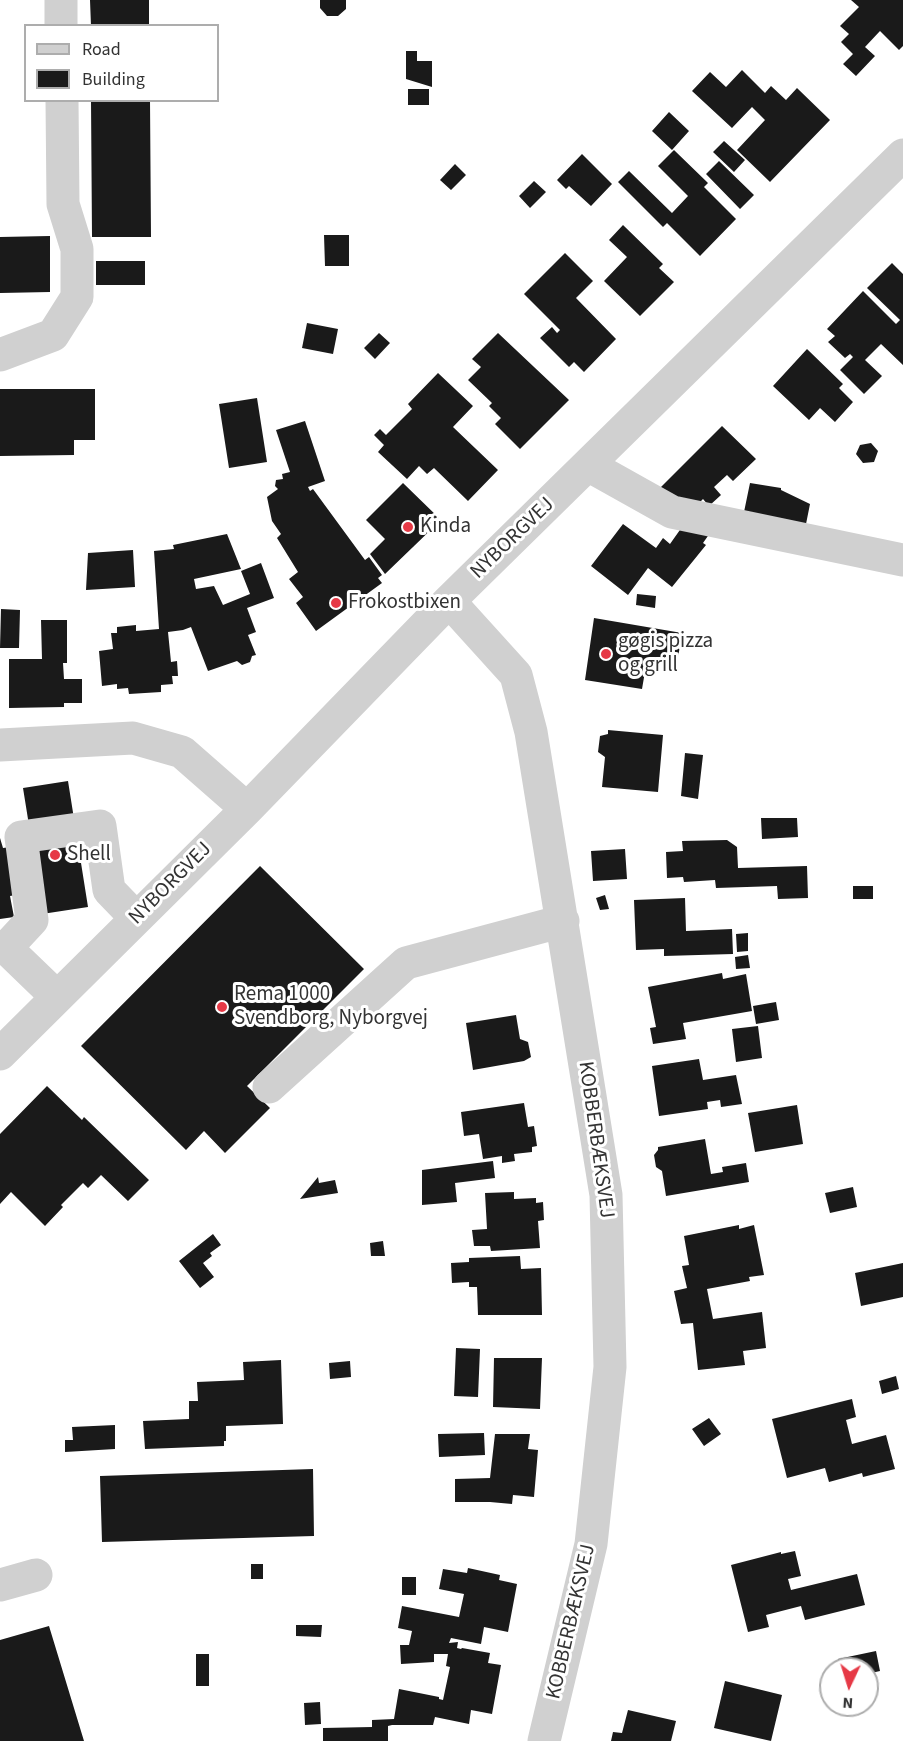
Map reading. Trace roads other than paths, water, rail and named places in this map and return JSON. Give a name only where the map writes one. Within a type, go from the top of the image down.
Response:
[{"type":"street","points":[[61,0],[61,24]]},
{"type":"street","points":[[0,355],[53,335],[77,297],[77,249],[63,204],[62,102]]},
{"type":"street","name":"NYBORGVEJ","points":[[0,1054],[247,809],[449,601],[903,155]]},
{"type":"street","points":[[588,465],[672,512],[903,560]]},
{"type":"street","name":"KOBBERBÆKSVEJ","points":[[449,601],[516,675],[531,732],[606,1195],[610,1367],[591,1544],[544,1741]]},
{"type":"street","points":[[0,745],[133,738],[182,752],[247,809]]},
{"type":"street","points":[[57,997],[6,948],[32,920],[21,837],[100,826],[109,890],[136,918]]},
{"type":"street","points":[[269,1087],[406,963],[562,921]]},
{"type":"street","points":[[0,1586],[36,1575]]},
{"type":"place","name":"Kinda","points":[[408,527]]},
{"type":"place","name":"Frokostbixen","points":[[336,603]]},
{"type":"place","name":"gøgis pizza og grill","points":[[606,654]]},
{"type":"place","name":"Shell","points":[[55,855]]},
{"type":"place","name":"Rema 1000 Svendborg, Nyborgvej","points":[[222,1007]]}]
